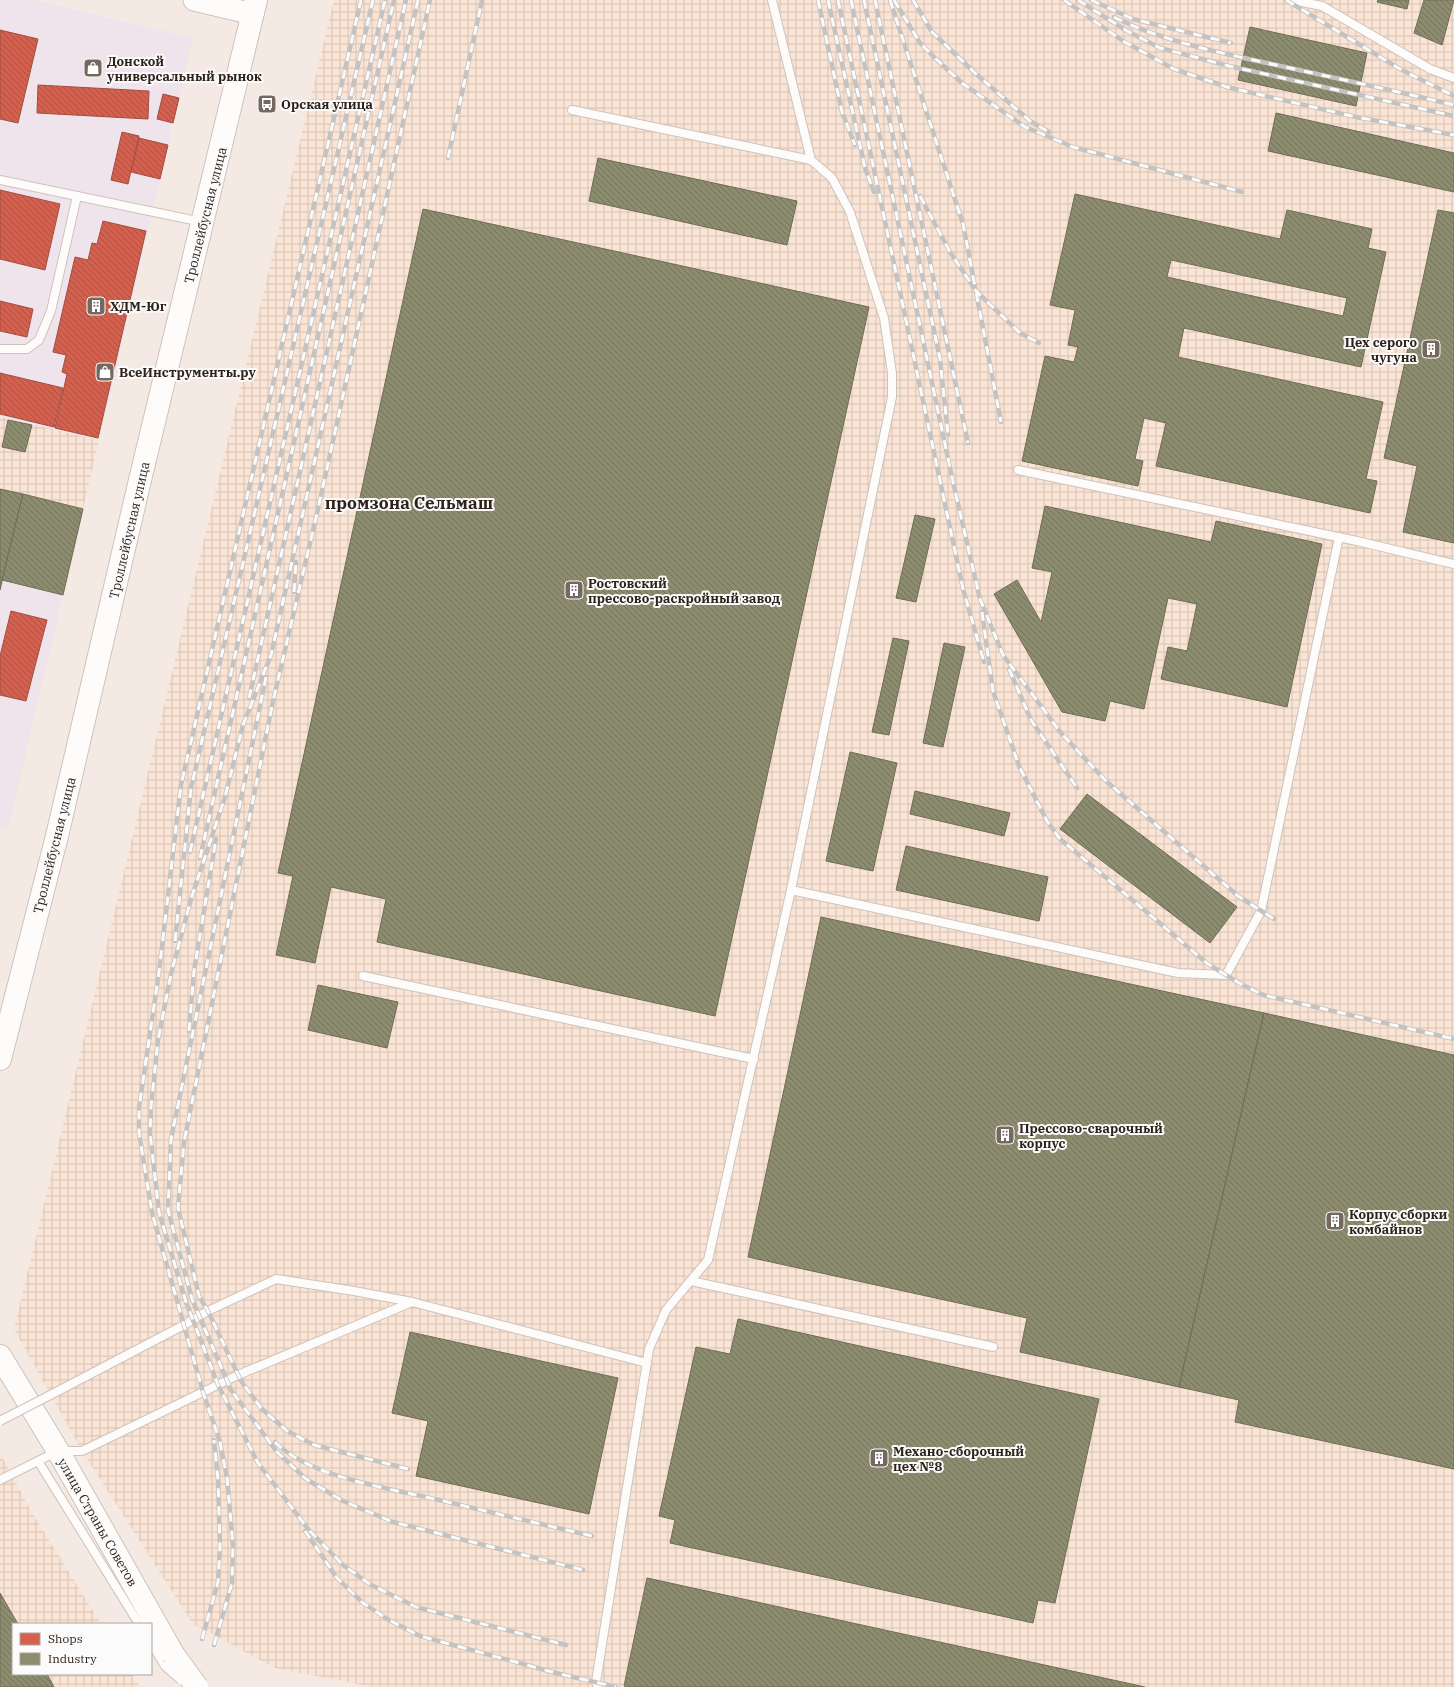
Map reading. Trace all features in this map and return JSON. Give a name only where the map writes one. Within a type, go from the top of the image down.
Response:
[{"type":"main road","name":"Троллейбусная улица","points":[[0,1059],[57,836],[140,480],[254,7]]},
{"type":"main road","name":"улица Страны Советов","points":[[0,1356],[58,1451],[149,1623]]},
{"type":"main road","name":"улица Страны Советов","points":[[152,1628],[169,1660],[197,1687]]},
{"type":"street","points":[[194,0],[254,7]]},
{"type":"lane","points":[[772,0],[811,160]]},
{"type":"lane","points":[[1292,0],[1322,6],[1430,69],[1454,78]]},
{"type":"lane","points":[[572,110],[811,160],[832,178],[850,212],[884,318],[892,373],[892,397],[792,890],[708,1260],[666,1310],[649,1349],[596,1682],[598,1687]]},
{"type":"lane","points":[[0,180],[203,222]]},
{"type":"lane","points":[[0,349],[27,350],[39,340],[51,311],[77,196]]},
{"type":"lane","points":[[1018,470],[1339,537],[1454,564]]},
{"type":"lane","points":[[792,890],[1178,973],[1226,975],[1261,911],[1339,537]]},
{"type":"lane","points":[[363,976],[754,1058]]},
{"type":"lane","points":[[0,1421],[208,1311],[276,1279],[412,1302],[646,1363]]},
{"type":"lane","points":[[691,1281],[993,1347]]},
{"type":"lane","points":[[0,1480],[58,1451],[82,1451],[238,1375],[412,1302]]},
{"type":"lane","points":[[38,1461],[138,1623]]},
{"type":"lane","points":[[152,1644],[169,1660],[188,1687]]},
{"type":"shaded area","points":[[0,0],[34,0],[193,38],[99,440],[0,417]]},
{"type":"shaded area","points":[[334,0],[1454,0],[1454,1687],[373,1687],[275,1668],[193,1624],[82,1451],[14,1329]]},
{"type":"shaded area","points":[[0,417],[99,440],[83,509],[0,489]]},
{"type":"shaded area","points":[[0,489],[83,509],[8,829],[0,828]]},
{"type":"shaded area","points":[[0,1453],[31,1511],[100,1623],[12,1623],[12,1675],[133,1675],[140,1687],[0,1687]]},
{"type":"building: Shops","points":[[0,30],[38,39],[18,123],[0,119]]},
{"type":"building: Shops","points":[[38,85],[149,91],[148,119],[37,113]]},
{"type":"building: Shops","points":[[163,94],[179,98],[173,123],[157,119]]},
{"type":"building: Shops","points":[[122,132],[139,136],[128,184],[111,180]]},
{"type":"building: Shops","points":[[139,138],[168,145],[160,179],[131,172]]},
{"type":"building: Shops","points":[[0,190],[60,204],[45,270],[0,259]]},
{"type":"building: Shops","name":"ХДМ-Юг","points":[[103,221],[146,231],[98,438],[55,428],[67,374],[62,372],[66,355],[53,352],[75,257],[88,260],[92,243],[97,244]]},
{"type":"building: Shops","points":[[0,301],[33,309],[27,337],[0,331]]},
{"type":"building: Shops","points":[[0,373],[63,388],[54,427],[0,414]]},
{"type":"building: Shops","points":[[11,611],[47,620],[26,701],[0,695],[0,656]]},
{"type":"building: Industry","points":[[1378,0],[1409,0],[1407,9],[1377,2]]},
{"type":"building: Industry","points":[[1424,0],[1454,0],[1442,45],[1414,33]]},
{"type":"building: Industry","points":[[1250,27],[1367,53],[1356,106],[1238,80]]},
{"type":"building: Industry","points":[[1276,113],[1454,153],[1454,192],[1268,151]]},
{"type":"building: Industry","points":[[598,158],[797,201],[787,245],[589,201]]},
{"type":"building: Industry","points":[[1075,194],[1280,239],[1287,210],[1372,229],[1368,248],[1386,252],[1361,367],[1184,328],[1178,357],[1383,402],[1366,479],[1377,481],[1370,513],[1156,466],[1166,423],[1144,418],[1135,459],[1143,461],[1138,486],[1022,461],[1045,356],[1074,362],[1078,347],[1068,345],[1075,310],[1050,305]],"holes":[[[1171,260],[1347,298],[1343,316],[1167,277]]]},
{"type":"building: Industry","name":"Ростовский прессово-раскройный завод","points":[[423,209],[869,307],[715,1016],[377,942],[386,899],[331,887],[315,963],[276,955],[293,876],[278,873]]},
{"type":"building: Industry","name":"Цех серого чугуна","points":[[1438,210],[1454,213],[1454,543],[1403,532],[1417,466],[1384,458]]},
{"type":"building: Industry","points":[[8,420],[32,425],[25,452],[2,447]]},
{"type":"building: Industry","points":[[0,489],[23,494],[0,590]]},
{"type":"building: Industry","points":[[23,494],[83,509],[63,595],[2,580]]},
{"type":"building: Industry","points":[[1045,506],[1211,542],[1216,521],[1322,544],[1287,707],[1161,679],[1168,647],[1187,651],[1197,604],[1168,598],[1144,709],[1110,701],[1105,721],[1062,712],[994,594],[1017,580],[1041,622],[1052,572],[1032,568]]},
{"type":"building: Industry","points":[[915,515],[935,519],[916,602],[896,598]]},
{"type":"building: Industry","points":[[893,638],[909,641],[889,735],[872,732]]},
{"type":"building: Industry","points":[[944,643],[965,647],[943,747],[923,743]]},
{"type":"building: Industry","points":[[850,752],[897,763],[873,871],[826,861]]},
{"type":"building: Industry","points":[[915,791],[1010,813],[1004,836],[910,814]]},
{"type":"building: Industry","points":[[1087,794],[1237,907],[1210,943],[1060,829]]},
{"type":"building: Industry","points":[[906,846],[1048,877],[1039,921],[896,890]]},
{"type":"building: Industry","name":"Прессово-сварочный корпус","points":[[821,917],[1264,1013],[1179,1387],[1020,1352],[1027,1318],[748,1257]]},
{"type":"building: Industry","points":[[318,985],[398,1002],[387,1048],[308,1030]]},
{"type":"building: Industry","name":"Корпус сборки комбайнов","points":[[1264,1013],[1454,1055],[1454,1469],[1235,1422],[1239,1400],[1179,1387]]},
{"type":"building: Industry","name":"Механо-сборочный цех №8","points":[[738,1319],[1099,1399],[1055,1603],[1038,1600],[1033,1623],[670,1543],[675,1520],[659,1516],[696,1347],[730,1354]]},
{"type":"building: Industry","points":[[410,1332],[618,1378],[589,1514],[416,1476],[428,1421],[392,1413]]},
{"type":"building: Industry","points":[[647,1578],[1145,1687],[628,1687],[624,1686]]},
{"type":"building: Industry","points":[[0,1593],[17,1623],[12,1623],[12,1675],[48,1675],[54,1687],[0,1687]]},
{"type":"railway","points":[[214,1645],[232,1583],[233,1545],[227,1478],[220,1442],[203,1392],[152,1213],[139,1133],[139,1108],[159,972],[181,785],[361,0]]},
{"type":"railway","points":[[175,941],[191,788],[373,0]]},
{"type":"railway","points":[[190,852],[385,0]]},
{"type":"railway","points":[[200,858],[394,0]]},
{"type":"railway","points":[[249,698],[406,0]]},
{"type":"railway","points":[[418,0],[271,655],[243,725],[225,797],[191,899],[171,974],[158,1040],[150,1132],[159,1212],[186,1302],[218,1385],[258,1463],[308,1529],[343,1565],[371,1585],[416,1607],[566,1645]]},
{"type":"railway","points":[[408,1469],[314,1445],[287,1431],[261,1408],[241,1381],[208,1311],[199,1296],[178,1208],[184,1142],[273,701],[318,509],[430,0]]},
{"type":"railway","points":[[448,158],[482,0]]},
{"type":"railway","points":[[818,0],[842,112],[855,145]]},
{"type":"railway","points":[[828,0],[865,168],[874,192]]},
{"type":"railway","points":[[838,0],[963,589],[984,662]]},
{"type":"railway","points":[[851,0],[953,482],[980,599],[1003,655],[1061,733],[1106,781],[1238,896],[1274,919]]},
{"type":"railway","points":[[864,0],[940,359],[948,434]]},
{"type":"railway","points":[[875,0],[968,443]]},
{"type":"railway","points":[[890,0],[963,224],[1001,422]]},
{"type":"railway","points":[[894,0],[920,43],[936,59],[962,83],[1025,127],[1073,147],[1242,192]]},
{"type":"railway","points":[[913,0],[932,32],[975,73],[1030,121],[1049,132]]},
{"type":"railway","points":[[1064,0],[1123,41],[1174,69],[1227,87],[1356,117],[1454,135]]},
{"type":"railway","points":[[1078,0],[1127,31],[1160,48],[1229,66],[1454,116]]},
{"type":"railway","points":[[1091,0],[1133,19],[1231,43]]},
{"type":"railway","points":[[1286,0],[1400,69],[1454,96]]},
{"type":"railway","points":[[1114,17],[1133,26],[1194,46],[1454,105]]},
{"type":"railway","points":[[920,196],[950,252],[976,291],[1020,333],[1039,343]]},
{"type":"railway","points":[[294,592],[296,562]]},
{"type":"railway","points":[[982,612],[993,691],[1019,766],[1047,821],[1059,838],[1208,964],[1239,983],[1263,995],[1454,1039]]},
{"type":"railway","points":[[1009,669],[1031,720],[1077,788]]},
{"type":"railway","points":[[266,677],[171,1139],[168,1210],[192,1299],[231,1390],[277,1452],[306,1479],[343,1501],[393,1522],[583,1570]]},
{"type":"railway","points":[[189,1031],[194,971],[216,839]]},
{"type":"railway","points":[[202,1639],[218,1582],[220,1546],[218,1480],[214,1440]]},
{"type":"railway","points":[[275,1442],[290,1454],[309,1465],[352,1480],[592,1536]]},
{"type":"railway","points":[[305,1531],[337,1578],[363,1603],[387,1619],[420,1636],[556,1673],[616,1687]]},
{"type":"place","name":"Донской универсальный рынок","points":[[93,68]]},
{"type":"place","name":"Орская улица","points":[[267,104]]},
{"type":"place","name":"ХДМ-Юг","points":[[96,306]]},
{"type":"place","name":"Цех серого чугуна","points":[[1431,349]]},
{"type":"place","name":"ВсеИнструменты.ру","points":[[105,372]]},
{"type":"place","name":"Ростовский прессово-раскройный завод","points":[[574,590]]},
{"type":"place","name":"Прессово-сварочный корпус","points":[[1005,1135]]},
{"type":"place","name":"Корпус сборки комбайнов","points":[[1335,1221]]},
{"type":"place","name":"Механо-сборочный цех №8","points":[[879,1458]]},
{"type":"district","name":"промзона Сельмаш","points":[[409,503]]}]
